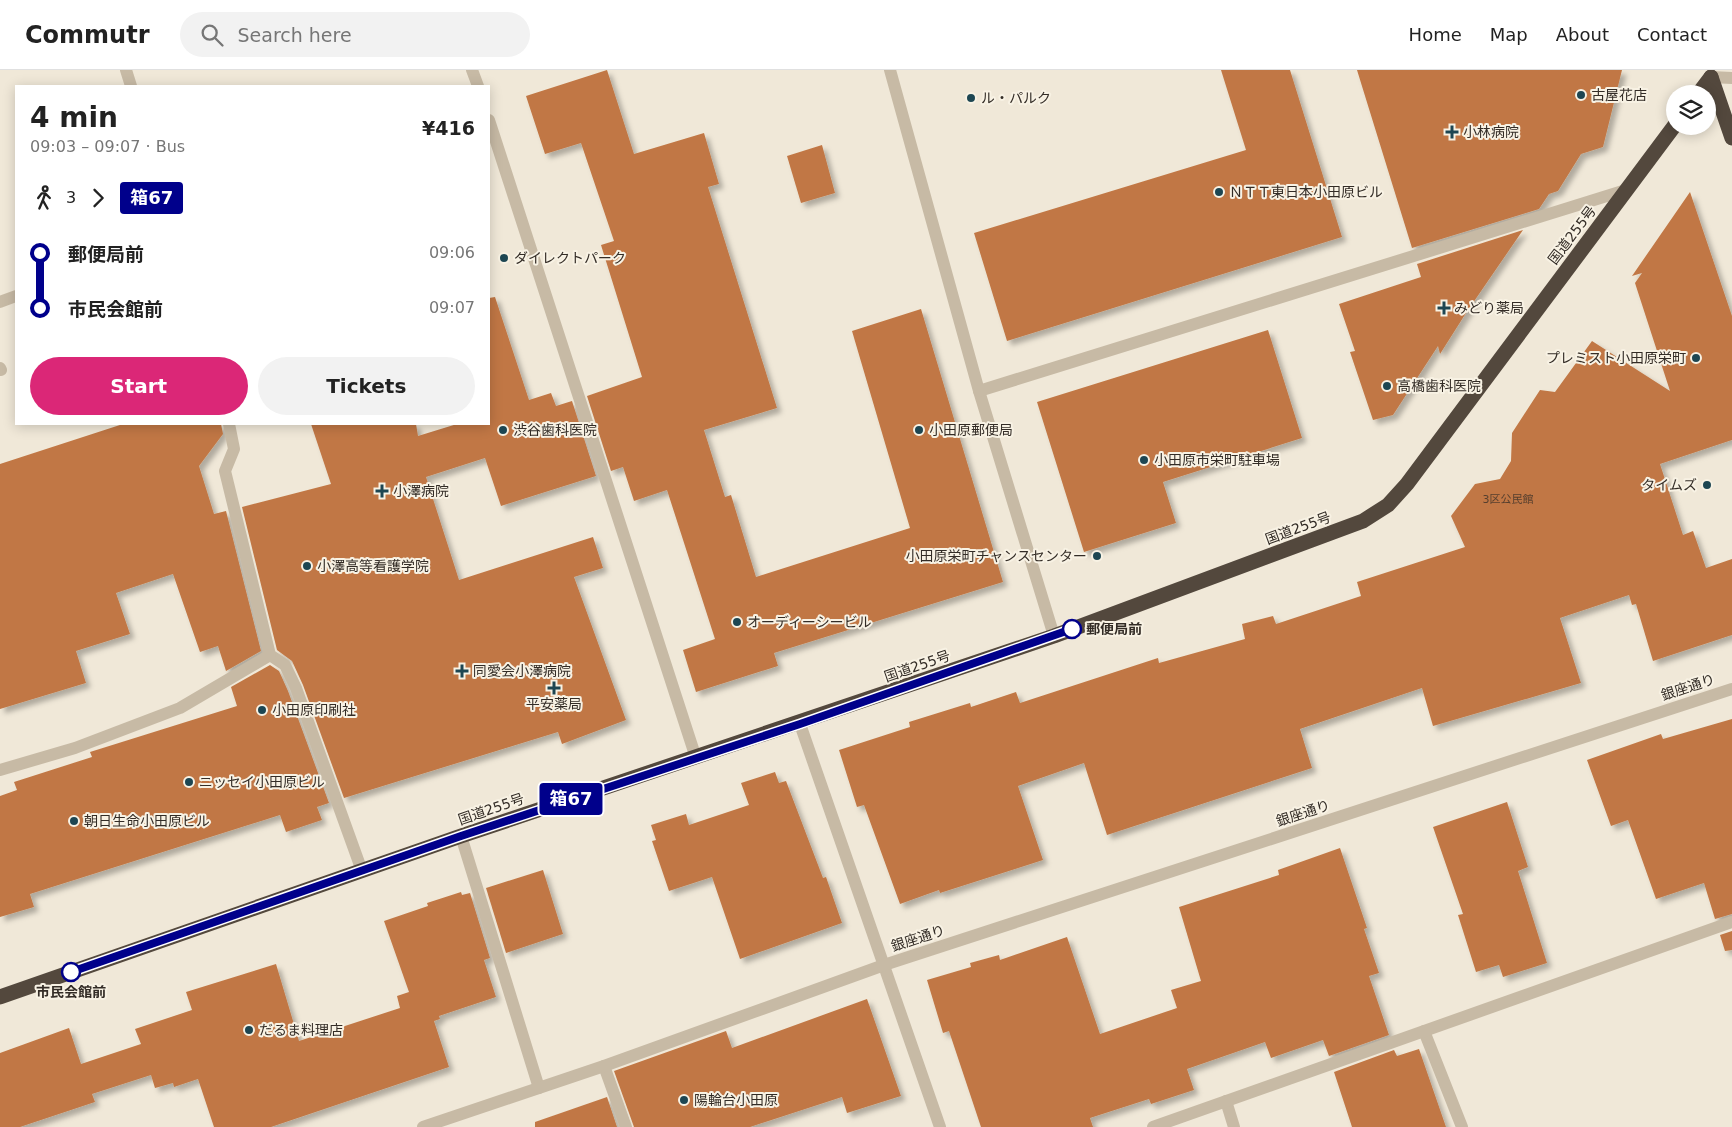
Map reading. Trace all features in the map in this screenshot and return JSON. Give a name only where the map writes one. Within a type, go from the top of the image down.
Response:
[{"type":"highway","points":[[1703,85],[1711,72]]},
{"type":"highway","points":[[1711,72],[1732,138]]},
{"type":"highway","name":"国道255号","points":[[0,997],[461,836],[800,724],[1054,636],[1363,521],[1388,505],[1407,484],[1667,135]]},
{"type":"street","points":[[126,70],[131,85]]},
{"type":"street","points":[[472,70],[478,85]]},
{"type":"street","points":[[890,70],[979,391],[1054,636]]},
{"type":"street","points":[[1711,72],[1732,78]]},
{"type":"street","points":[[490,123],[696,758]]},
{"type":"street","points":[[979,391],[1626,190]]},
{"type":"street","points":[[0,302],[15,296]]},
{"type":"street","points":[[229,425],[234,449],[225,471],[270,656],[285,665],[296,688],[362,871]]},
{"type":"street","points":[[0,770],[75,748],[180,708],[270,656]]},
{"type":"street","name":"銀座通り","points":[[423,1127],[604,1066],[884,966],[1732,689]]},
{"type":"street","points":[[800,724],[940,1127]]},
{"type":"street","points":[[461,836],[540,1088]]},
{"type":"street","points":[[1153,1127],[1732,922]]},
{"type":"street","points":[[1424,1031],[1462,1127]]},
{"type":"street","points":[[604,1066],[626,1127]]},
{"type":"street","points":[[1226,1101],[1234,1127]]},
{"type":"building","points":[[607,70],[634,154],[704,133],[719,184],[708,187],[777,408],[704,430],[725,497],[731,495],[756,577],[910,528],[852,331],[921,309],[1003,582],[774,653],[778,666],[696,692],[683,650],[715,639],[667,490],[634,501],[623,467],[611,471],[587,396],[642,377],[601,245],[614,241],[581,143],[545,154],[526,96]]},
{"type":"building","name":"ＮＴＴ東日本小田原ビル","points":[[1221,70],[1290,70],[1342,237],[1007,341],[974,233],[1246,150]]},
{"type":"building","name":"小林病院","points":[[1357,70],[1622,70],[1603,147],[1581,154],[1558,191],[1549,194],[1539,209],[1412,248]]},
{"type":"building","points":[[822,145],[835,193],[801,203],[787,156]]},
{"type":"building","points":[[1690,192],[1732,316],[1732,440],[1660,464],[1683,535],[1693,531],[1706,568],[1732,559],[1732,635],[1653,661],[1636,604],[1632,605],[1629,595],[1560,618],[1581,683],[1433,726],[1422,688],[1300,729],[1312,768],[1107,835],[1084,763],[1018,786],[1043,860],[940,893],[939,890],[900,904],[864,805],[857,807],[839,750],[910,727],[909,722],[970,703],[971,707],[1016,692],[1020,703],[1158,658],[1159,663],[1245,639],[1242,624],[1273,616],[1276,624],[1361,596],[1357,582],[1465,547],[1451,516],[1475,484],[1500,479],[1511,461],[1512,433],[1540,390],[1555,392],[1592,341],[1670,391],[1635,283],[1642,273],[1632,276]]},
{"type":"building","points":[[1523,230],[1440,354],[1438,346],[1393,415],[1373,420],[1350,352],[1355,351],[1339,304],[1421,277],[1417,264]]},
{"type":"building","points":[[495,297],[529,400],[551,393],[556,406],[572,401],[596,476],[501,506],[485,458],[426,477],[459,580],[593,537],[603,568],[574,577],[626,720],[562,744],[558,732],[344,798],[303,685],[292,661],[277,650],[242,507],[331,484],[311,425],[416,425],[418,436],[454,425],[490,425],[490,298]]},
{"type":"building","name":"小田原市栄町駐車場","points":[[1268,330],[1302,438],[1163,482],[1176,523],[1084,552],[1037,402]]},
{"type":"building","points":[[120,425],[221,425],[223,434],[199,466],[214,514],[226,511],[261,651],[226,671],[218,646],[200,652],[173,574],[116,593],[130,634],[76,651],[86,683],[0,709],[0,464]]},
{"type":"building","points":[[270,665],[279,671],[288,691],[329,803],[317,807],[322,820],[286,832],[280,815],[30,894],[34,907],[0,917],[0,796],[17,790],[14,782],[92,757],[90,752],[237,706],[231,687]]},
{"type":"building","points":[[1732,719],[1732,914],[1715,919],[1704,883],[1656,899],[1628,820],[1611,826],[1587,760],[1661,734],[1663,739]]},
{"type":"building","points":[[775,772],[779,783],[786,781],[823,878],[826,877],[842,923],[740,959],[712,877],[669,891],[652,841],[656,840],[651,825],[686,814],[689,825],[749,805],[741,783]]},
{"type":"building","points":[[1507,802],[1528,867],[1518,871],[1547,963],[1503,977],[1499,965],[1476,972],[1458,915],[1463,914],[1433,827]]},
{"type":"building","points":[[1340,848],[1367,928],[1364,929],[1379,973],[1369,976],[1389,1035],[1329,1056],[1323,1040],[1271,1058],[1265,1042],[1187,1069],[1194,1090],[1151,1104],[1149,1099],[1090,1118],[1093,1127],[981,1127],[949,1031],[943,1033],[927,980],[971,967],[970,963],[999,955],[1000,960],[1067,937],[1100,1034],[1177,1008],[1171,990],[1201,981],[1179,907],[1279,875],[1278,870]]},
{"type":"building","points":[[543,870],[563,934],[506,953],[486,888]]},
{"type":"building","points":[[461,892],[462,895],[470,893],[490,958],[484,960],[496,997],[439,1016],[440,1019],[434,1021],[449,1067],[271,1127],[214,1127],[198,1079],[174,1087],[173,1083],[155,1088],[151,1075],[92,1094],[95,1102],[20,1127],[0,1127],[0,1053],[69,1028],[81,1064],[141,1044],[135,1029],[192,1010],[186,992],[276,964],[299,1041],[400,1008],[397,996],[409,992],[384,921],[428,906],[427,903]]},
{"type":"building","points":[[1732,931],[1732,950],[1725,951],[1720,935]]},
{"type":"building","points":[[867,999],[901,1096],[847,1113],[842,1097],[750,1127],[634,1127],[614,1071],[726,1031],[732,1048]]},
{"type":"building","points":[[1419,1049],[1446,1127],[1352,1127],[1334,1072],[1394,1050],[1397,1056]]},
{"type":"building","points":[[607,1097],[617,1127],[535,1127],[535,1122]]},
{"type":"bus line","name":"箱67","points":[[71,972],[461,836],[800,724],[1072,629]]},
{"type":"place","name":"古屋花店","points":[[1581,95]]},
{"type":"place","name":"ル・パルク","points":[[971,98]]},
{"type":"place","name":"小林病院","points":[[1452,132]]},
{"type":"place","name":"ＮＴＴ東日本小田原ビル","points":[[1219,192]]},
{"type":"place","name":"ダイレクトパーク","points":[[504,258]]},
{"type":"place","name":"みどり薬局","points":[[1444,308]]},
{"type":"place","name":"プレミスト小田原栄町","points":[[1696,358]]},
{"type":"place","name":"高橋歯科医院","points":[[1387,386]]},
{"type":"place","name":"渋谷歯科医院","points":[[503,430]]},
{"type":"place","name":"小田原郵便局","points":[[919,430]]},
{"type":"place","name":"小田原市栄町駐車場","points":[[1144,460]]},
{"type":"place","name":"タイムズ","points":[[1707,485]]},
{"type":"place","name":"小澤病院","points":[[382,491]]},
{"type":"place","name":"小田原栄町チャンスセンター","points":[[1097,556]]},
{"type":"place","name":"小澤高等看護学院","points":[[307,566]]},
{"type":"place","name":"オーディーシービル","points":[[737,622]]},
{"type":"place","name":"郵便局前","points":[[1072,629]]},
{"type":"place","name":"同愛会小澤病院","points":[[462,671]]},
{"type":"place","name":"平安薬局","points":[[554,688]]},
{"type":"place","name":"小田原印刷社","points":[[262,710]]},
{"type":"place","name":"ニッセイ小田原ビル","points":[[189,782]]},
{"type":"place","name":"朝日生命小田原ビル","points":[[74,821]]},
{"type":"place","name":"市民会館前","points":[[71,972]]},
{"type":"place","name":"だるま料理店","points":[[249,1030]]},
{"type":"place","name":"陽輪台小田原","points":[[684,1100]]}]
